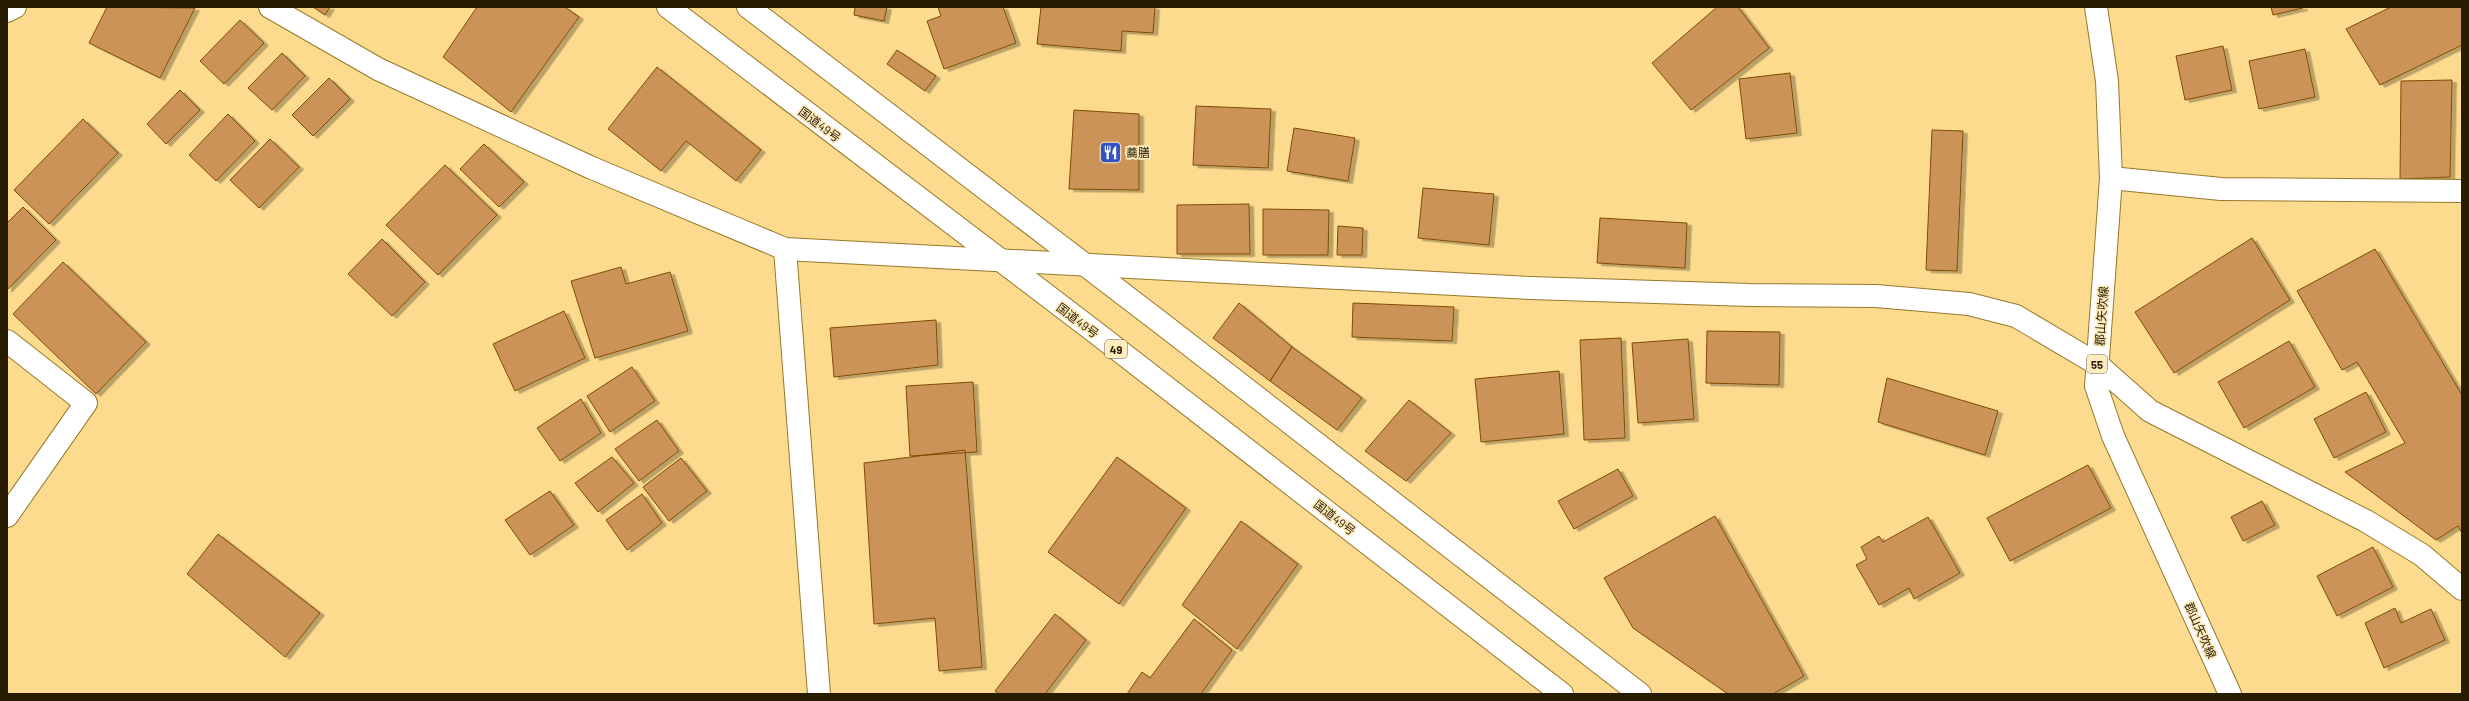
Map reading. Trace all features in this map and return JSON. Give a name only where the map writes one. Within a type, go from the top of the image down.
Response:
[{"type":"main road","points":[[7,11],[15,7]]},
{"type":"main road","points":[[270,7],[378,69],[592,168],[785,249],[1530,288],[1750,295],[1876,296],[1968,304],[2016,316],[2097,364],[2150,411],[2366,521],[2422,555],[2462,589]]},
{"type":"main road","name":"国道49号","points":[[668,7],[1562,694]]},
{"type":"main road","points":[[748,7],[1085,265],[1640,694]]},
{"type":"main road","name":"郡山矢吹線","points":[[2096,7],[2107,81],[2111,178],[2096,386],[2113,436],[2230,694]]},
{"type":"main road","points":[[2111,178],[2221,188],[2462,191]]},
{"type":"main road","points":[[785,249],[819,694]]},
{"type":"main road","points":[[7,341],[86,403],[7,516]]},
{"type":"building","points":[[107,7],[195,8],[160,78],[89,43]]},
{"type":"building","points":[[313,7],[330,7],[325,15]]},
{"type":"building","points":[[477,7],[565,7],[579,17],[511,112],[443,57]]},
{"type":"building","points":[[855,7],[887,7],[884,21],[854,15]]},
{"type":"building","points":[[938,7],[1003,7],[1016,43],[944,69],[927,21],[941,16]]},
{"type":"building","points":[[1041,7],[1155,7],[1153,33],[1122,31],[1121,51],[1037,44]]},
{"type":"building","points":[[1717,7],[1738,7],[1769,48],[1691,110],[1652,63]]},
{"type":"building","points":[[2271,7],[2303,7],[2303,8],[2273,15]]},
{"type":"building","points":[[2391,7],[2462,7],[2462,45],[2380,85],[2346,29]]},
{"type":"building","points":[[240,20],[264,43],[224,84],[200,61]]},
{"type":"building","points":[[2223,46],[2232,90],[2185,100],[2176,56]]},
{"type":"building","points":[[2305,49],[2315,97],[2259,109],[2249,61]]},
{"type":"building","points":[[897,50],[936,76],[925,91],[887,64]]},
{"type":"building","points":[[282,53],[305,76],[272,110],[248,88]]},
{"type":"building","points":[[657,67],[761,150],[736,181],[686,141],[661,171],[608,129]]},
{"type":"building","points":[[1790,73],[1797,133],[1746,139],[1739,79]]},
{"type":"building","points":[[329,78],[350,99],[313,136],[292,115]]},
{"type":"building","points":[[2452,80],[2450,177],[2400,179],[2401,81]]},
{"type":"building","points":[[180,90],[200,110],[166,144],[147,124]]},
{"type":"building","points":[[1196,106],[1271,109],[1268,168],[1193,165]]},
{"type":"building","points":[[1074,110],[1139,114],[1139,190],[1069,189]]},
{"type":"building","points":[[228,114],[255,141],[216,181],[189,155]]},
{"type":"building","points":[[83,119],[118,153],[49,224],[14,190]]},
{"type":"building","points":[[1294,128],[1355,138],[1348,181],[1287,171]]},
{"type":"building","points":[[1932,130],[1963,131],[1957,271],[1926,270]]},
{"type":"building","points":[[270,139],[299,167],[259,208],[230,180]]},
{"type":"building","points":[[484,144],[524,182],[499,207],[460,169]]},
{"type":"building","points":[[445,165],[497,215],[438,275],[386,225]]},
{"type":"building","points":[[1423,188],[1494,194],[1489,245],[1418,238]]},
{"type":"building","points":[[1249,204],[1250,254],[1177,254],[1177,205]]},
{"type":"building","points":[[23,207],[56,240],[7,290],[7,223]]},
{"type":"building","points":[[1263,209],[1329,210],[1328,255],[1263,255]]},
{"type":"building","points":[[1600,218],[1687,223],[1685,268],[1597,263]]},
{"type":"building","points":[[1338,226],[1363,228],[1362,255],[1337,255]]},
{"type":"building","points":[[2252,238],[2290,300],[2174,373],[2135,312]]},
{"type":"building","points":[[382,239],[425,282],[392,316],[348,274]]},
{"type":"building","points":[[2375,249],[2462,395],[2462,533],[2458,526],[2436,540],[2345,472],[2405,443],[2357,362],[2342,370],[2297,291]]},
{"type":"building","points":[[63,262],[146,342],[96,394],[13,314]]},
{"type":"building","points":[[621,267],[626,284],[670,272],[688,331],[595,358],[571,281]]},
{"type":"building","points":[[1239,303],[1292,347],[1270,381],[1213,338]]},
{"type":"building","points":[[1353,303],[1454,307],[1452,341],[1352,337]]},
{"type":"building","points":[[564,311],[585,358],[515,391],[493,344]]},
{"type":"building","points":[[936,320],[938,365],[834,377],[830,328]]},
{"type":"building","points":[[1707,331],[1780,332],[1779,385],[1706,383]]},
{"type":"building","points":[[1621,338],[1625,438],[1584,440],[1580,340]]},
{"type":"building","points":[[1688,339],[1694,419],[1638,423],[1632,343]]},
{"type":"building","points":[[2289,341],[2315,387],[2244,428],[2218,382]]},
{"type":"building","points":[[1292,347],[1362,398],[1337,430],[1270,381]]},
{"type":"building","points":[[632,367],[655,401],[610,432],[587,396]]},
{"type":"building","points":[[1559,371],[1564,434],[1481,442],[1475,379]]},
{"type":"building","points":[[1887,378],[1998,411],[1985,455],[1878,422]]},
{"type":"building","points":[[973,382],[977,452],[910,456],[906,386]]},
{"type":"building","points":[[2366,392],[2386,432],[2334,458],[2314,419]]},
{"type":"building","points":[[581,399],[601,433],[560,461],[537,428]]},
{"type":"building","points":[[1409,400],[1451,433],[1406,481],[1365,451]]},
{"type":"building","points":[[657,420],[679,451],[639,481],[615,449]]},
{"type":"building","points":[[965,450],[982,667],[939,671],[935,618],[874,624],[864,463]]},
{"type":"building","points":[[612,457],[634,483],[598,512],[575,483]]},
{"type":"building","points":[[1117,457],[1186,508],[1119,604],[1048,552]]},
{"type":"building","points":[[681,458],[707,491],[669,521],[643,487]]},
{"type":"building","points":[[2088,465],[2111,508],[2010,561],[1987,518]]},
{"type":"building","points":[[1618,469],[1633,496],[1574,529],[1558,501]]},
{"type":"building","points":[[550,491],[574,525],[530,555],[505,520]]},
{"type":"building","points":[[642,494],[662,523],[627,550],[606,520]]},
{"type":"building","points":[[2262,501],[2275,525],[2243,541],[2231,517]]},
{"type":"building","points":[[1715,516],[1804,676],[1773,694],[1728,694],[1633,628],[1604,578]]},
{"type":"building","points":[[1928,517],[1960,573],[1914,599],[1909,588],[1879,605],[1856,565],[1867,559],[1861,547],[1879,536],[1883,542]]},
{"type":"building","points":[[1241,521],[1298,564],[1237,649],[1182,605]]},
{"type":"building","points":[[218,534],[320,613],[285,657],[187,574]]},
{"type":"building","points":[[2373,547],[2393,587],[2337,616],[2317,576]]},
{"type":"building","points":[[2395,608],[2401,623],[2431,609],[2445,640],[2384,668],[2365,623]]},
{"type":"building","points":[[1055,614],[1086,640],[1045,694],[999,694],[995,691]]},
{"type":"building","points":[[1194,619],[1232,650],[1201,694],[1127,694],[1142,672],[1150,678]]},
{"type":"place","name":"蕎膳","points":[[1111,152]]}]
